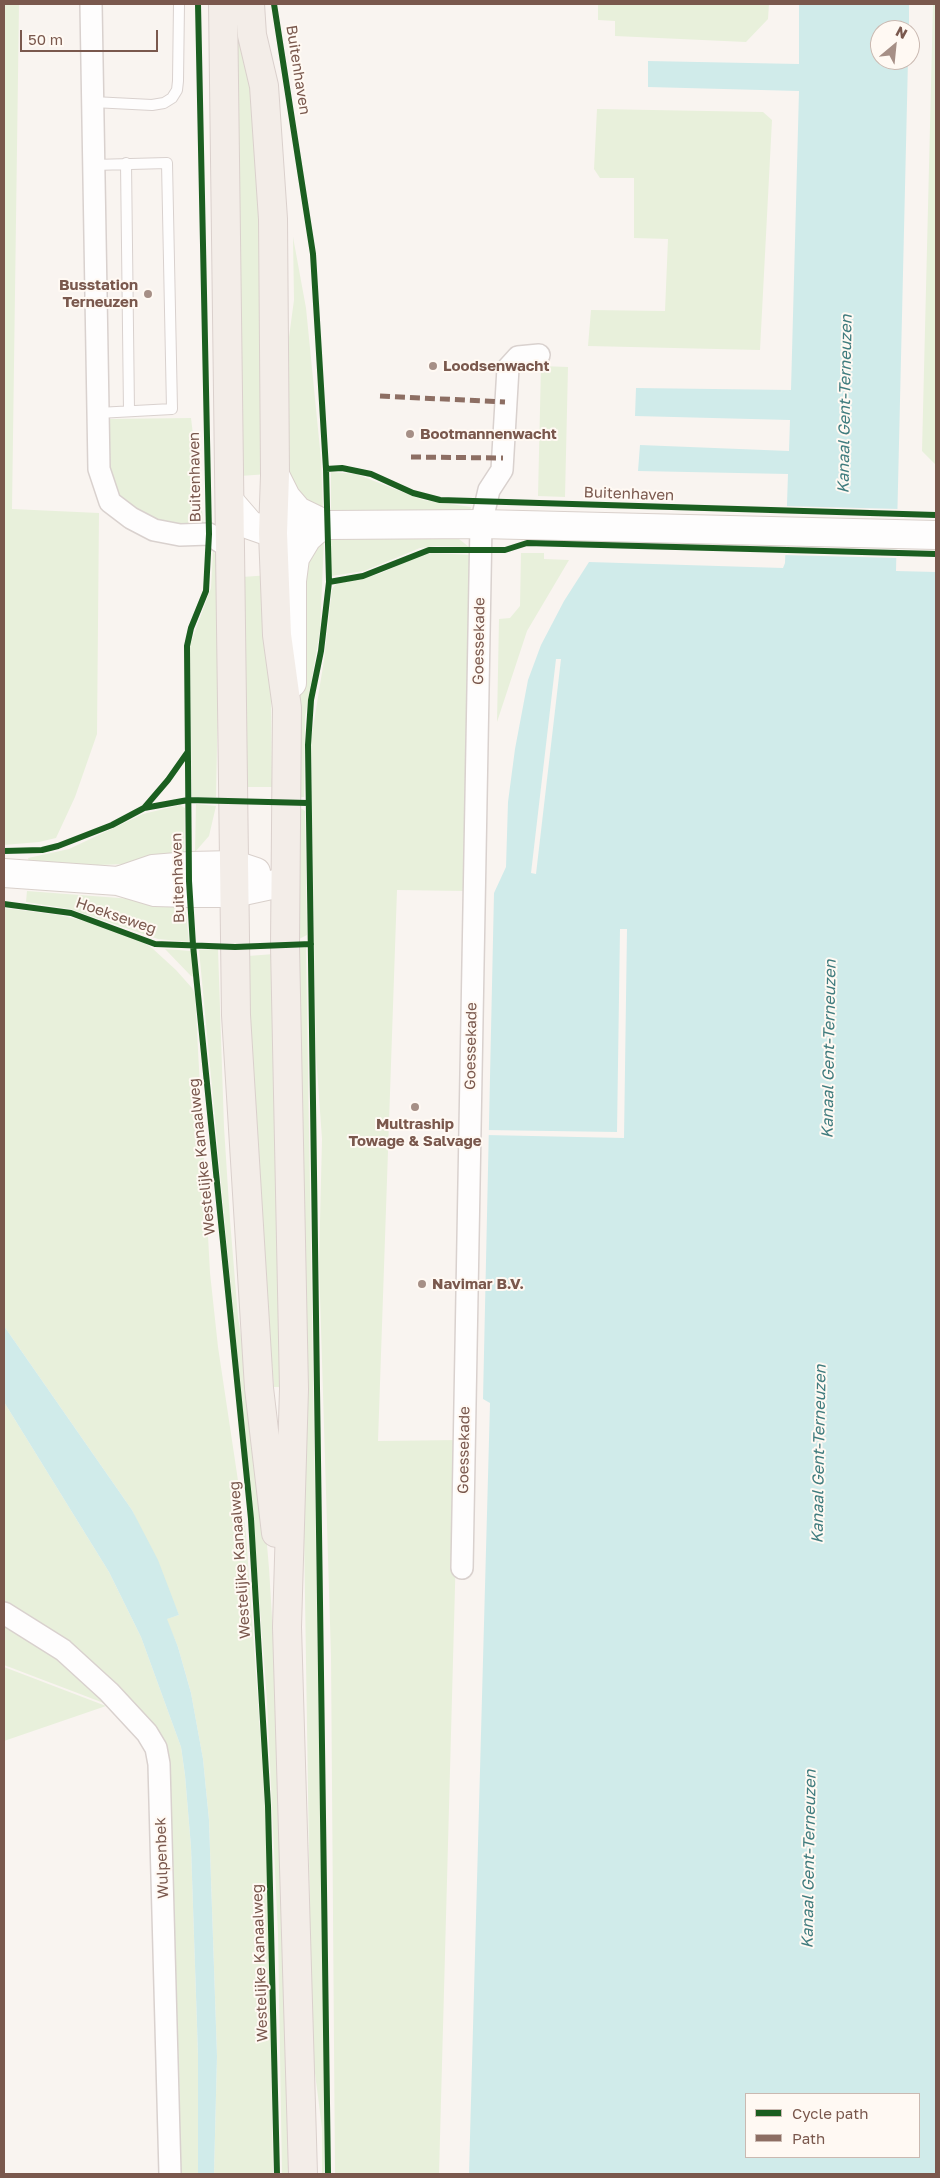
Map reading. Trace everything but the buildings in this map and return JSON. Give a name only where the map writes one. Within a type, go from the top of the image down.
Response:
[{"type":"main road","points":[[223,4],[231,504],[230,629],[236,1015],[259,1388],[287,1627]]},
{"type":"main road","points":[[250,4],[252,35],[264,86],[273,219],[275,475],[273,533],[277,634],[286,708],[285,882],[294,1389],[287,1627],[303,2174]]},
{"type":"main road","points":[[275,475],[286,497],[298,511],[322,528]]},
{"type":"main road","points":[[231,504],[250,525],[273,533],[322,528],[481,524],[936,535]]},
{"type":"main road","points":[[286,708],[292,682],[292,581],[295,558],[300,548],[322,528]]},
{"type":"main road","name":"Hoekseweg","points":[[118,880],[153,869],[235,865],[285,882]]},
{"type":"main road","name":"Hoekseweg","points":[[4,873],[118,880],[155,892],[234,893],[285,882]]},
{"type":"street","name":"Buitenhaven","points":[[91,4],[99,469],[110,502],[131,518],[154,530],[180,535],[209,534],[231,549]]},
{"type":"street","points":[[481,524],[489,490],[502,470],[508,368],[518,357],[540,356]]},
{"type":"street","name":"Goessekade","points":[[462,1568],[481,524]]},
{"type":"street","name":"Wulpenbek","points":[[4,1613],[64,1650],[147,1733],[156,1748],[159,1774],[170,2174]]},
{"type":"lane","points":[[93,102],[152,105],[164,103],[172,98],[177,90],[178,81],[179,4]]},
{"type":"lane","points":[[126,163],[129,411]]},
{"type":"lane","points":[[94,164],[167,163],[172,399],[172,408],[98,413]]},
{"type":"green space","points":[[4,4],[19,4],[12,509],[99,513],[97,734],[75,797],[56,838],[39,842],[4,845]]},
{"type":"green space","points":[[234,4],[239,4],[259,133],[268,474],[240,476]]},
{"type":"green space","points":[[598,4],[769,4],[768,19],[746,42],[615,36],[615,21],[598,20]]},
{"type":"green space","points":[[933,4],[936,4],[936,465],[922,451]]},
{"type":"green space","points":[[597,109],[763,112],[772,120],[760,350],[588,346],[591,310],[665,311],[668,239],[634,238],[634,178],[600,178],[594,169]]},
{"type":"green space","points":[[293,237],[306,308],[321,459],[323,511],[307,506],[290,478],[288,463],[289,337],[294,300]]},
{"type":"green space","points":[[541,366],[568,367],[565,497],[538,496]]},
{"type":"green space","points":[[191,418],[204,527],[165,525],[130,513],[106,485],[107,419]]},
{"type":"green space","points":[[331,472],[356,474],[423,500],[471,507],[470,512],[331,513]]},
{"type":"green space","points":[[448,534],[459,539],[469,547],[437,546],[420,548],[364,571],[331,576],[330,536]]},
{"type":"green space","points":[[324,540],[320,631],[305,718],[304,797],[294,798],[301,647],[302,562]]},
{"type":"green space","points":[[213,551],[219,560],[220,592],[216,797],[192,797],[190,645],[211,588]]},
{"type":"green space","points":[[431,553],[473,555],[465,891],[397,890],[378,1441],[459,1440],[439,2174],[335,2174],[331,1656],[319,1263],[322,1139],[316,1055],[311,740],[324,660],[332,589],[336,584],[379,574],[418,556]]},
{"type":"green space","points":[[521,553],[544,553],[544,559],[569,560],[527,631],[497,722],[499,619],[510,618],[520,606]]},
{"type":"green space","points":[[270,575],[272,787],[246,787],[242,577]]},
{"type":"green space","points":[[196,804],[216,806],[209,836],[195,852]]},
{"type":"green space","points":[[180,805],[185,808],[184,856],[130,864],[97,865],[29,862],[28,858],[69,849],[143,814]]},
{"type":"green space","points":[[299,807],[305,811],[307,935],[295,941]]},
{"type":"green space","points":[[27,891],[185,903],[189,942],[158,939],[70,909],[26,902]]},
{"type":"green space","points":[[4,908],[59,915],[89,922],[143,942],[176,970],[195,994],[210,1273],[218,1347],[246,1534],[263,1774],[268,1866],[273,2174],[214,2174],[217,2056],[209,1820],[203,1759],[191,1693],[178,1647],[166,1619],[179,1615],[132,1510],[4,1326]]},
{"type":"green space","points":[[306,947],[325,2111],[324,2174],[322,2174],[322,2128],[312,2050],[295,948]]},
{"type":"green space","points":[[165,949],[191,951],[194,977],[191,976]]},
{"type":"green space","points":[[218,949],[224,1127],[230,1220],[238,1317],[258,1442],[269,1568],[288,1880],[293,2174],[282,2174],[278,1934],[267,1701],[254,1531],[199,950]]},
{"type":"green space","points":[[274,954],[281,1387],[274,1387],[254,1161],[248,956]]},
{"type":"green space","points":[[4,1402],[109,1572],[141,1637],[181,1747],[191,1847],[198,2055],[198,2174],[169,2174],[161,1747],[4,1607]]},
{"type":"green space","points":[[4,1625],[52,1651],[109,1705],[4,1665]]},
{"type":"green space","points":[[4,1667],[106,1706],[4,1741]]},
{"type":"water","name":"Kanaal Gent-Terneuzen","points":[[799,4],[909,4],[909,20],[870,20],[870,70],[908,70],[896,571],[936,572],[936,2174],[469,2174],[490,1403],[483,1399],[494,893],[506,867],[508,802],[515,749],[528,680],[541,645],[564,601],[589,562],[783,568],[785,563],[788,474],[638,471],[640,445],[789,451],[790,420],[635,416],[636,388],[791,390],[799,91],[648,87],[648,61],[799,64]]},
{"type":"water","points":[[4,1326],[132,1510],[158,1560],[179,1615],[167,1619],[178,1647],[191,1693],[203,1759],[209,1820],[217,2056],[214,2174],[198,2174],[198,2055],[191,1847],[181,1747],[141,1637],[109,1572],[4,1402]]},
{"type":"pier","points":[[784,506],[898,509],[897,558],[783,555]]},
{"type":"pier","points":[[556,659],[561,659],[536,874],[531,873]]},
{"type":"pier","points":[[620,929],[627,929],[624,1138],[486,1135],[486,1130],[617,1132]]},
{"type":"marked path","points":[[380,396],[505,402]]},
{"type":"marked path","points":[[411,457],[503,458]]},
{"type":"cycle path","name":"Westelijke Kanaalweg","points":[[198,4],[209,534],[206,591],[191,628],[187,646],[189,881],[193,945],[251,1519],[268,1806],[277,2174]]},
{"type":"cycle path","points":[[274,4],[313,254],[326,469],[329,582],[321,651],[311,700],[308,745],[328,2174]]},
{"type":"cycle path","points":[[326,469],[342,468],[371,474],[413,493],[440,500],[936,515]]},
{"type":"cycle path","points":[[329,582],[363,576],[429,550],[505,550],[527,543],[936,554]]},
{"type":"cycle path","points":[[144,808],[168,780],[187,753]]},
{"type":"cycle path","points":[[4,851],[42,850],[58,846],[112,825],[144,808],[188,800],[308,803]]},
{"type":"cycle path","points":[[4,904],[71,913],[155,944],[235,947],[311,944]]},
{"type":"place","name":"Busstation Terneuzen","points":[[148,294]]},
{"type":"place","name":"Loodsenwacht","points":[[433,366]]},
{"type":"place","name":"Bootmannenwacht","points":[[410,434]]},
{"type":"place","name":"Multraship Towage & Salvage","points":[[415,1107]]},
{"type":"place","name":"Navimar B.V.","points":[[422,1284]]}]
